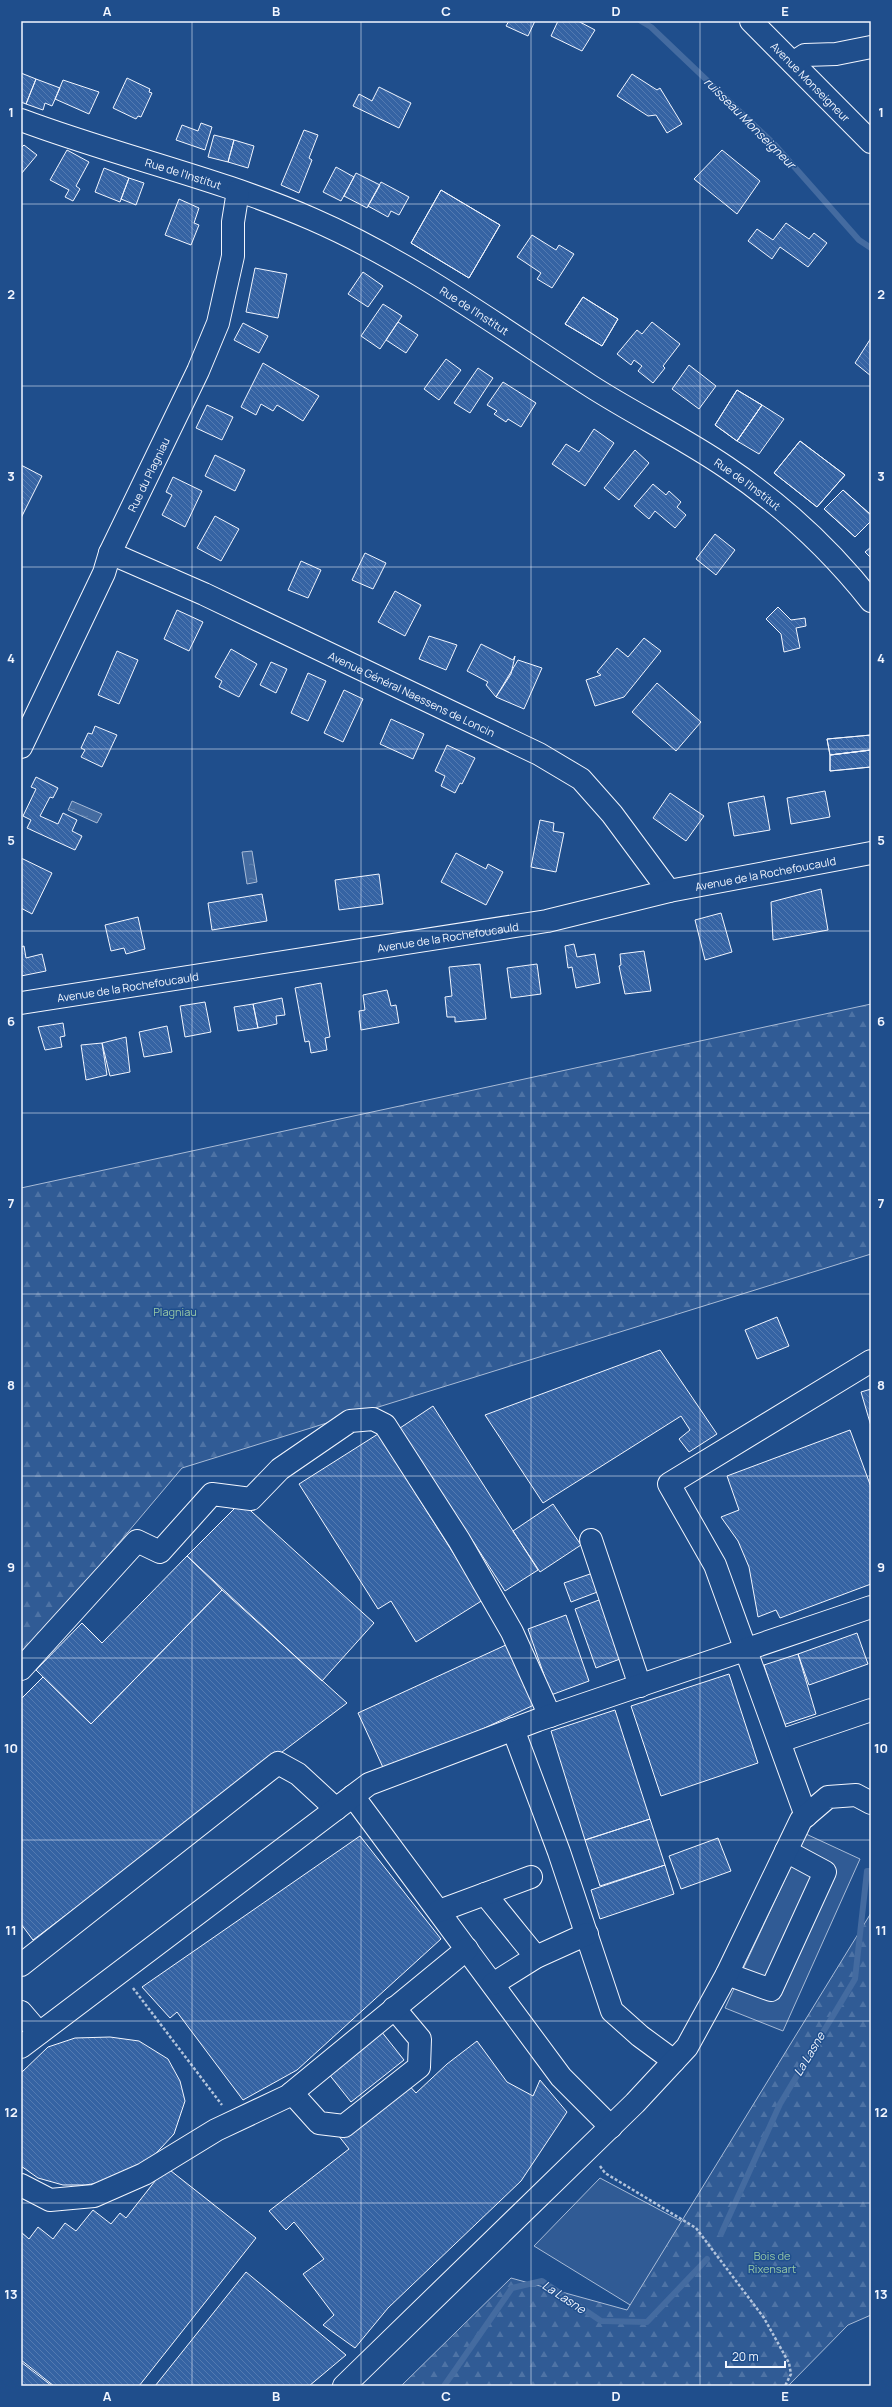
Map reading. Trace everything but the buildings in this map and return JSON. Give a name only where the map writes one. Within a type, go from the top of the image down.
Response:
[{"type":"street","name":"Avenue Monseigneur","points":[[751,21],[871,142]]},
{"type":"street","points":[[793,63],[805,55],[836,54],[871,47]]},
{"type":"street","name":"Rue de l'Institut","points":[[21,120],[117,153],[216,181],[238,191],[315,220],[391,259],[469,307],[590,386],[726,467],[799,523],[856,582],[871,601]]},
{"type":"street","name":"Rue du Plagniau","points":[[21,747],[104,573],[110,553],[198,371],[218,323],[233,256],[233,222],[238,191]]},
{"type":"street","name":"Avenue Général Naessens de Loncin","points":[[110,553],[218,601],[539,754],[581,779],[612,814],[669,891]]},
{"type":"street","name":"Avenue de la Rochefoucauld","points":[[21,1003],[547,921],[669,891],[871,853]]},
{"type":"street","points":[[806,1816],[715,1565],[669,1484],[871,1361]]},
{"type":"street","points":[[21,1669],[137,1541],[160,1552],[212,1494],[251,1498],[280,1469],[350,1420],[373,1419],[385,1425],[459,1540],[512,1632],[550,1716]]},
{"type":"street","points":[[591,1540],[640,1686]]},
{"type":"street","points":[[21,2047],[369,1784],[513,1729],[871,1607]]},
{"type":"street","points":[[780,1741],[871,1710]]},
{"type":"street","points":[[513,1729],[559,1852],[612,2011],[640,2036],[674,2061]]},
{"type":"street","points":[[21,1965],[278,1763],[298,1774],[336,1809]]},
{"type":"street","points":[[344,2386],[586,2152],[687,2047],[726,1974],[801,1820],[828,1797],[856,1795],[871,1803]]},
{"type":"street","points":[[353,1796],[561,2077],[611,2127]]},
{"type":"street","points":[[726,1974],[771,1990],[825,1872],[786,1850]]},
{"type":"street","points":[[439,1911],[531,1877]]},
{"type":"street","points":[[485,1894],[536,1957]]},
{"type":"street","points":[[493,1984],[536,1957],[587,1934]]},
{"type":"street","points":[[21,2184],[50,2200],[94,2196],[144,2174],[234,2121],[292,2093],[467,1949]]},
{"type":"street","points":[[292,2093],[319,2123],[344,2126],[419,2066],[420,2039],[394,2008]]},
{"type":"street","points":[[21,2012],[40,2033]]},
{"type":"path","points":[[120,1972],[234,2121]]},
{"type":"path","points":[[586,2152],[605,2172],[696,2228],[764,2318],[789,2363],[791,2374],[785,2386]]},
{"type":"shaded area","points":[[806,1834],[860,1859],[783,2031],[725,2008]]},
{"type":"shaded area","points":[[600,2178],[690,2226],[640,2311],[534,2246]]},
{"type":"green space","name":"Plagniau","points":[[871,1004],[871,1254],[182,1468],[21,1659],[21,1188]]},
{"type":"green space","name":"Bois de Rixensart","points":[[871,1913],[871,2315],[848,2325],[788,2386],[401,2386],[511,2278],[627,2310]]},
{"type":"water","points":[[72,801],[102,814],[97,823],[68,810]]},
{"type":"water","points":[[252,851],[257,882],[247,884],[242,852]]},
{"type":"waterway","name":"ruisseau Monseigneur","points":[[641,21],[651,27],[775,145],[859,240],[871,248]]},
{"type":"waterway","name":"La Lasne","points":[[721,2234],[780,2104],[855,1979],[867,1871],[871,1871]]},
{"type":"waterway","name":"La Lasne","points":[[444,2386],[512,2288],[542,2281],[601,2321],[647,2322],[707,2259]]}]
